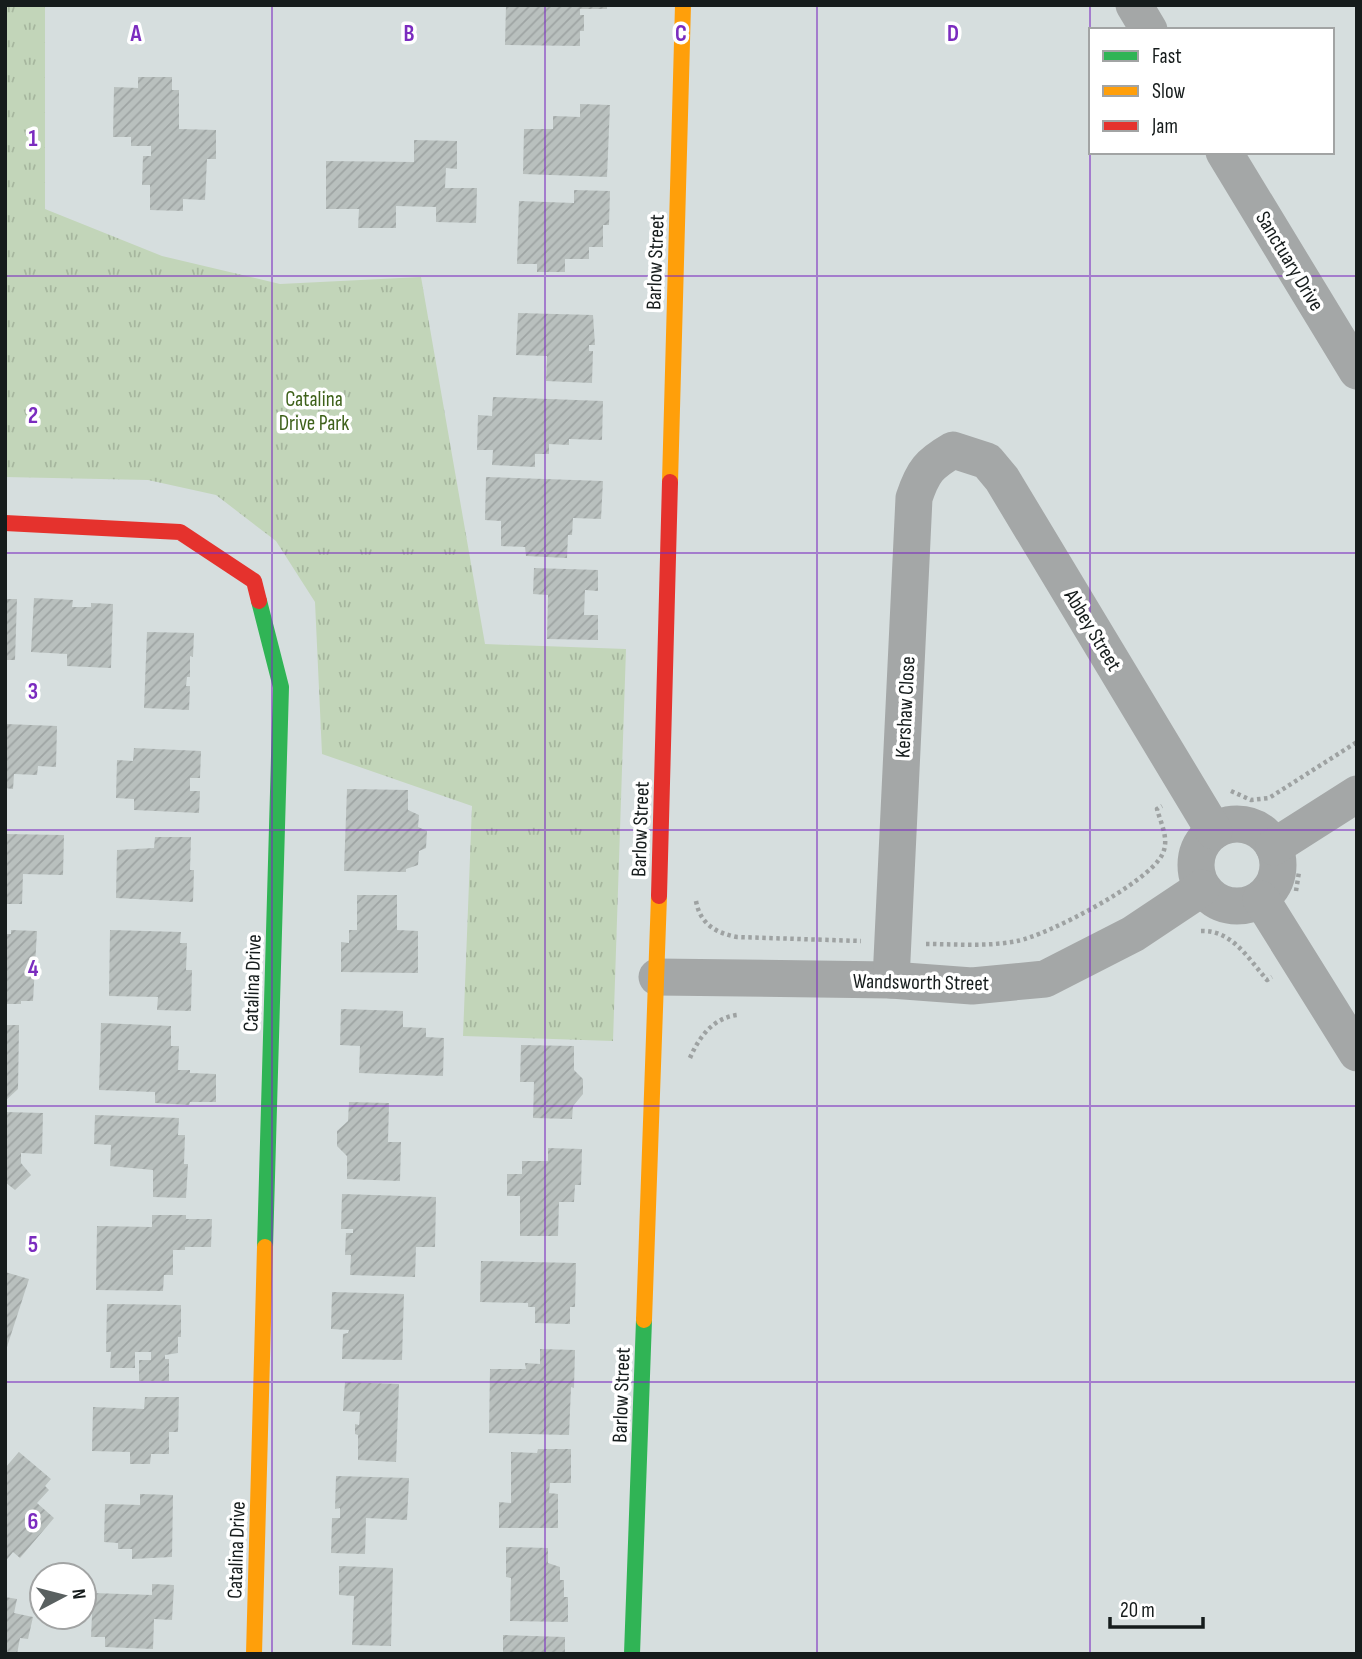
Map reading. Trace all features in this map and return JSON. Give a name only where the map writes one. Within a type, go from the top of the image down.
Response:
[{"type":"street","name":"Barlow Street","points":[[632,1654],[657,977],[683,5]]},
{"type":"street","points":[[1134,5],[1148,28]]},
{"type":"street","name":"Sanctuary Drive","points":[[1225,154],[1357,371]]},
{"type":"street","name":"Abbey Street","points":[[953,450],[987,461],[1002,479],[1214,831]]},
{"type":"street","name":"Kershaw Close","points":[[891,980],[914,498],[922,474],[936,460],[953,450]]},
{"type":"street","name":"Catalina Drive","points":[[5,523],[180,533],[254,581],[281,687],[254,1654]]},
{"type":"street","points":[[1274,847],[1357,794]]},
{"type":"street","points":[[1226,825],[1254,827],[1266,836],[1274,847],[1278,861],[1277,875],[1271,889],[1261,899],[1236,907],[1211,898],[1202,888],[1197,876],[1198,851],[1204,840],[1214,831],[1226,825]]},
{"type":"street","name":"Wandsworth Street","points":[[657,977],[891,980],[971,986],[1045,979],[1133,934],[1202,888]]},
{"type":"street","points":[[1261,899],[1357,1053]]},
{"type":"path","points":[[1230,790],[1251,800],[1269,798],[1357,742]]},
{"type":"path","points":[[694,890],[697,909],[707,925],[722,934],[737,937],[978,945],[1013,942],[1066,924],[1150,872],[1162,855],[1166,842],[1157,809],[1189,789]]},
{"type":"green space","name":"Catalina Drive Park","points":[[5,5],[45,5],[45,209],[162,256],[280,284],[421,277],[485,644],[626,649],[613,1041],[463,1036],[472,806],[322,754],[315,602],[276,541],[216,495],[148,480],[5,477]]},
{"type":"building","points":[[506,5],[607,5],[607,9],[580,9],[580,15],[584,15],[584,31],[580,31],[580,46],[505,45]]},
{"type":"building","points":[[138,77],[172,77],[172,90],[179,90],[179,129],[216,130],[216,159],[207,159],[205,200],[183,199],[183,211],[150,210],[150,185],[142,185],[143,156],[151,156],[151,146],[131,146],[131,137],[113,137],[114,87],[138,88]]},
{"type":"building","points":[[580,104],[610,105],[607,177],[523,174],[524,129],[553,129],[553,116],[580,117]]},
{"type":"building","points":[[414,140],[457,141],[457,169],[446,168],[445,188],[477,188],[476,223],[436,222],[436,207],[396,206],[396,228],[358,228],[359,209],[326,209],[326,161],[414,162]]},
{"type":"building","points":[[574,190],[610,191],[609,225],[603,225],[603,247],[589,247],[589,259],[565,259],[565,272],[537,272],[537,264],[517,264],[519,201],[574,203]]},
{"type":"building","points":[[518,313],[593,315],[595,345],[589,345],[589,351],[593,351],[592,383],[546,381],[547,356],[516,355]]},
{"type":"building","points":[[493,397],[603,401],[602,440],[569,439],[569,445],[549,444],[549,454],[535,454],[535,467],[492,465],[493,450],[477,450],[478,415],[492,416]]},
{"type":"building","points":[[486,477],[603,481],[601,519],[573,518],[572,535],[568,535],[567,558],[526,556],[525,547],[501,546],[501,521],[485,520]]},
{"type":"building","points":[[534,568],[598,570],[598,591],[585,590],[584,615],[598,615],[598,640],[547,639],[548,595],[533,594]]},
{"type":"building","points":[[34,598],[73,600],[72,607],[91,607],[91,603],[113,604],[111,668],[67,666],[67,654],[31,652]]},
{"type":"building","points":[[5,599],[17,599],[15,660],[5,660]]},
{"type":"building","points":[[147,632],[194,633],[190,677],[187,677],[186,686],[190,686],[189,710],[144,708]]},
{"type":"building","points":[[5,724],[57,726],[56,767],[38,766],[37,775],[14,774],[13,789],[5,788]]},
{"type":"building","points":[[134,748],[201,751],[200,778],[190,778],[190,791],[200,791],[199,813],[134,810],[134,799],[116,798],[117,760],[133,761]]},
{"type":"building","points":[[347,789],[408,790],[408,810],[419,815],[418,827],[427,831],[426,848],[419,851],[418,865],[406,869],[406,872],[344,871]]},
{"type":"building","points":[[5,834],[64,835],[63,875],[23,874],[22,904],[5,904]]},
{"type":"building","points":[[155,837],[191,837],[193,902],[116,898],[117,850],[154,848]]},
{"type":"building","points":[[357,895],[397,895],[397,930],[418,931],[418,973],[341,972],[341,942],[349,943],[349,930],[357,930]]},
{"type":"building","points":[[11,930],[37,931],[33,1001],[21,1001],[21,1004],[5,1004],[5,934],[11,934]]},
{"type":"building","points":[[110,930],[181,932],[180,943],[187,943],[186,970],[192,970],[191,1011],[157,1010],[158,997],[109,996]]},
{"type":"building","points":[[341,1009],[403,1011],[403,1027],[426,1028],[426,1037],[444,1038],[443,1076],[359,1073],[360,1046],[340,1045]]},
{"type":"building","points":[[101,1023],[171,1026],[171,1046],[179,1046],[178,1070],[216,1074],[216,1102],[190,1102],[189,1105],[155,1103],[155,1092],[99,1090]]},
{"type":"building","points":[[5,1025],[19,1025],[18,1089],[5,1101]]},
{"type":"building","points":[[521,1045],[574,1046],[574,1070],[583,1079],[583,1094],[573,1106],[572,1119],[533,1118],[534,1082],[520,1082]]},
{"type":"building","points":[[349,1102],[389,1103],[388,1142],[401,1142],[400,1181],[347,1179],[347,1156],[337,1146],[337,1131],[348,1121]]},
{"type":"building","points":[[5,1112],[43,1113],[42,1154],[21,1153],[21,1163],[31,1175],[15,1190],[5,1182]]},
{"type":"building","points":[[95,1115],[179,1118],[178,1135],[185,1135],[184,1164],[188,1164],[186,1198],[153,1197],[153,1170],[110,1166],[111,1145],[94,1144]]},
{"type":"building","points":[[548,1148],[582,1149],[581,1185],[575,1185],[574,1202],[559,1202],[558,1236],[520,1236],[520,1196],[507,1196],[507,1174],[522,1174],[522,1161],[548,1161]]},
{"type":"building","points":[[342,1194],[436,1197],[435,1247],[416,1247],[415,1277],[350,1275],[351,1255],[345,1255],[346,1233],[353,1233],[353,1229],[341,1229]]},
{"type":"building","points":[[152,1215],[186,1215],[186,1219],[212,1219],[211,1247],[173,1250],[173,1275],[164,1275],[163,1291],[96,1290],[97,1226],[152,1227]]},
{"type":"building","points":[[481,1261],[576,1263],[575,1307],[570,1307],[570,1324],[535,1323],[535,1307],[528,1307],[528,1303],[480,1302]]},
{"type":"building","points":[[5,1272],[29,1279],[6,1350],[5,1350]]},
{"type":"building","points":[[332,1292],[404,1294],[402,1360],[342,1359],[343,1334],[349,1330],[331,1329]]},
{"type":"building","points":[[107,1304],[181,1305],[178,1353],[165,1355],[165,1359],[169,1359],[169,1381],[139,1381],[139,1360],[151,1360],[151,1352],[135,1352],[135,1368],[110,1368],[111,1352],[106,1352]]},
{"type":"building","points":[[540,1349],[575,1350],[569,1435],[489,1433],[490,1369],[526,1369],[525,1363],[540,1364]]},
{"type":"building","points":[[345,1382],[399,1384],[396,1462],[358,1460],[355,1424],[359,1425],[360,1412],[343,1411]]},
{"type":"building","points":[[145,1397],[179,1397],[178,1432],[169,1432],[169,1454],[151,1454],[150,1464],[130,1464],[130,1452],[92,1451],[93,1407],[144,1409]]},
{"type":"building","points":[[538,1449],[571,1449],[571,1483],[550,1483],[549,1493],[558,1494],[558,1528],[499,1528],[499,1502],[511,1503],[511,1452],[537,1453]]},
{"type":"building","points":[[19,1452],[51,1479],[45,1486],[49,1490],[37,1503],[54,1518],[20,1558],[13,1552],[5,1562],[5,1468]]},
{"type":"building","points":[[336,1476],[409,1478],[407,1520],[366,1518],[365,1554],[331,1553],[332,1518],[340,1518],[340,1508],[335,1509]]},
{"type":"building","points":[[140,1494],[173,1495],[172,1557],[132,1559],[132,1549],[118,1549],[118,1543],[104,1542],[105,1504],[140,1505]]},
{"type":"building","points":[[506,1547],[548,1548],[548,1563],[560,1567],[560,1580],[564,1580],[564,1597],[568,1597],[568,1622],[510,1621],[511,1578],[506,1577]]},
{"type":"building","points":[[339,1566],[393,1568],[391,1646],[352,1645],[354,1596],[339,1595]]},
{"type":"building","points":[[152,1584],[174,1585],[172,1620],[154,1619],[153,1649],[105,1647],[105,1637],[91,1637],[91,1631],[98,1631],[98,1593],[152,1595]]},
{"type":"building","points":[[5,1597],[17,1599],[14,1613],[28,1616],[30,1631],[28,1639],[20,1638],[17,1654],[5,1654]]},
{"type":"building","points":[[503,1635],[565,1637],[565,1654],[503,1654]]},
{"type":"traffic: fast","points":[[259,601],[281,687],[265,1247]]},
{"type":"traffic: fast","points":[[632,1654],[644,1320]]},
{"type":"traffic: slow","points":[[670,482],[683,5]]},
{"type":"traffic: slow","points":[[644,1320],[659,896]]},
{"type":"traffic: slow","points":[[254,1654],[265,1247]]},
{"type":"traffic: jam","points":[[659,896],[670,482]]},
{"type":"traffic: jam","points":[[5,523],[180,532],[254,581],[259,601]]}]
